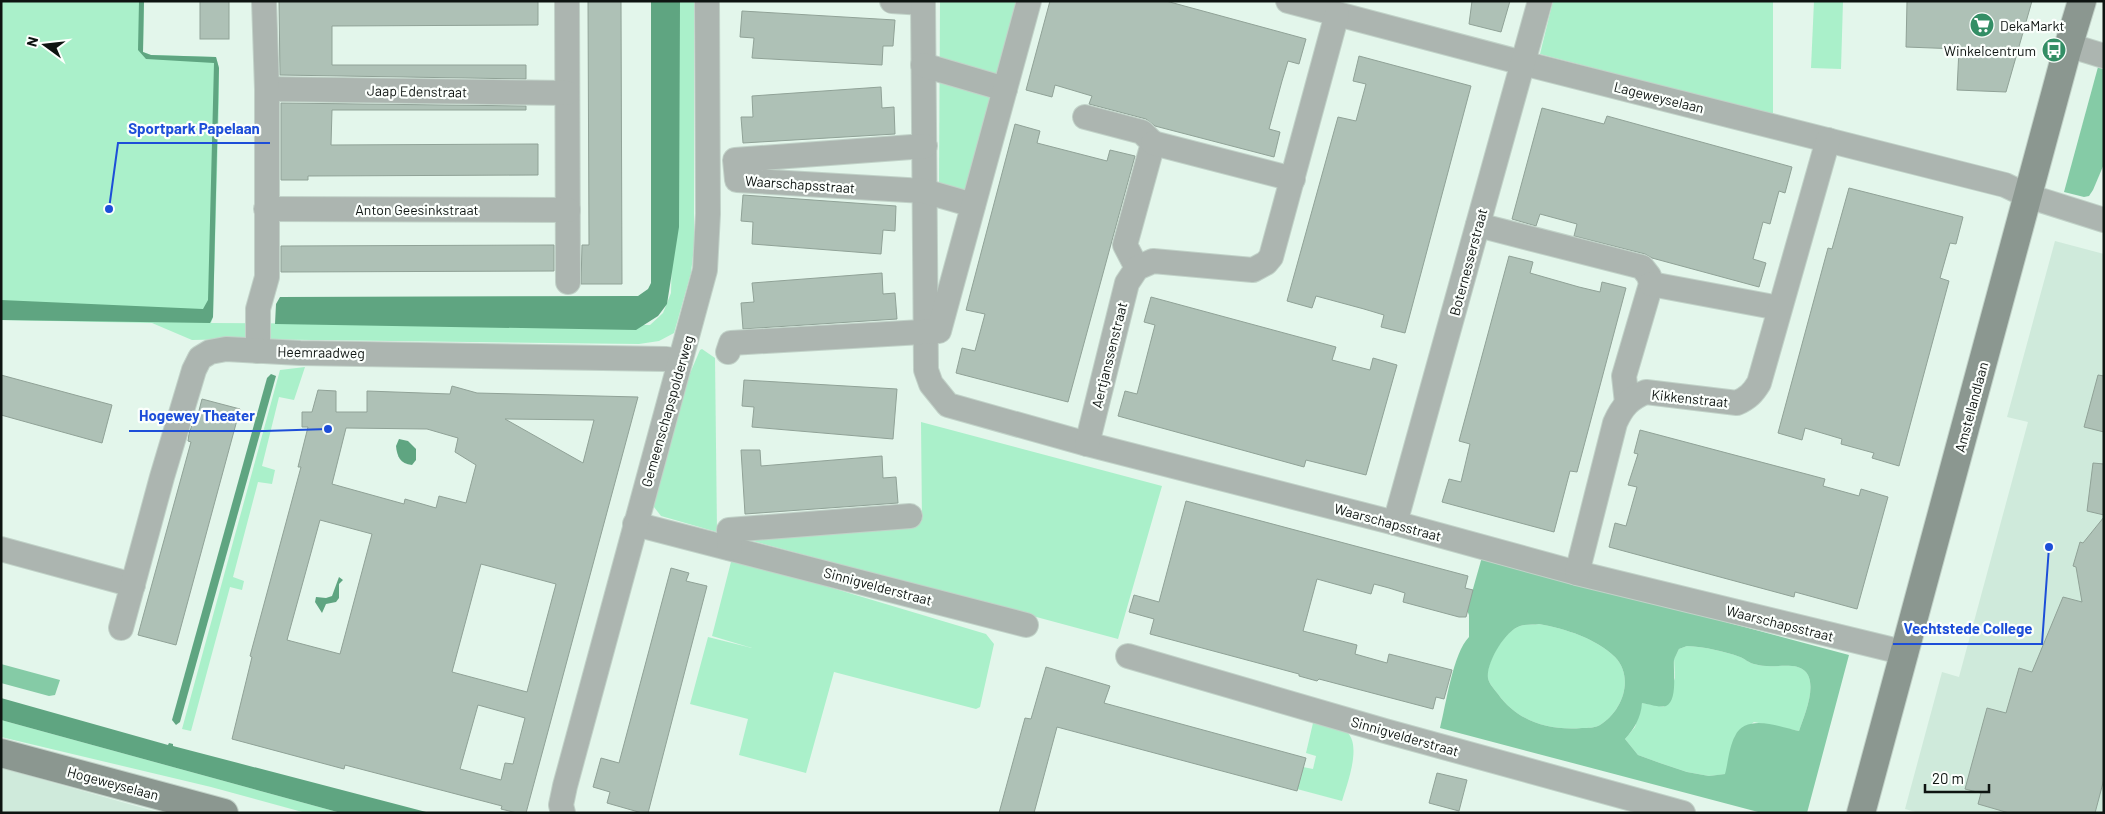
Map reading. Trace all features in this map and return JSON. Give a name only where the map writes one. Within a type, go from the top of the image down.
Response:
[{"type":"main road","name":"Amstellandlaan","points":[[1861,813],[1906,653],[2068,45],[2082,1]]},
{"type":"main road","name":"Hogeweyselaan","points":[[1,754],[224,813]]},
{"type":"street","points":[[258,351],[258,309],[267,277],[267,89],[264,1]]},
{"type":"street","points":[[567,1],[568,282]]},
{"type":"street","name":"Gemeenschapspolderweg","points":[[563,813],[561,805],[565,786],[705,270],[708,171],[707,1]]},
{"type":"street","name":"Waarschapsstraat","points":[[892,1],[923,2],[926,370],[931,384],[948,405],[1087,444],[1395,523],[1577,573],[1906,653]]},
{"type":"street","points":[[728,352],[731,343],[939,331],[1030,1]]},
{"type":"street","name":"Lageweyselaan","points":[[1288,1],[1523,63],[2005,185],[2028,196],[2104,220]]},
{"type":"street","name":"Boternesserstraat","points":[[1395,523],[1540,1]]},
{"type":"street","points":[[1153,143],[1125,245],[1137,268],[1153,262],[1246,270],[1260,267],[1271,257],[1337,14]]},
{"type":"street","points":[[2068,45],[2104,56]]},
{"type":"street","points":[[923,65],[1005,89]]},
{"type":"street","name":"Jaap Edenstraat","points":[[267,89],[567,92]]},
{"type":"street","points":[[1085,117],[1142,132],[1153,143],[1293,179]]},
{"type":"street","name":"Kikkenstraat","points":[[1627,403],[1636,396],[1646,392],[1737,403],[1754,392],[1759,383],[1828,140]]},
{"type":"street","name":"Waarschapsstraat","points":[[925,146],[735,160],[737,180],[924,191],[974,205]]},
{"type":"street","points":[[708,171],[736,169]]},
{"type":"street","name":"Anton Geesinkstraat","points":[[266,209],[568,210]]},
{"type":"street","points":[[1478,225],[1642,267],[1650,276],[1651,284],[1624,376],[1627,403],[1615,423],[1577,573]]},
{"type":"street","name":"Aertjanssenstraat","points":[[1087,444],[1127,283],[1137,268]]},
{"type":"street","points":[[1651,284],[1779,308]]},
{"type":"street","name":"Heemraadweg","points":[[121,628],[194,370],[200,358],[210,352],[226,350],[666,359],[680,361]]},
{"type":"street","points":[[730,548],[729,530],[910,516]]},
{"type":"street","name":"Sinnigvelderstraat","points":[[635,524],[1026,625]]},
{"type":"street","points":[[1,549],[133,585]]},
{"type":"street","name":"Sinnigvelderstraat","points":[[1128,656],[1385,731],[1683,813]]},
{"type":"shaded area","points":[[1,1],[144,1],[143,52],[151,55],[216,57],[219,68],[219,101],[213,317],[211,323],[650,325],[663,313],[671,293],[673,214],[672,1],[694,1],[694,247],[691,273],[674,333],[659,341],[639,344],[192,340],[152,323],[1,320]]},
{"type":"shaded area","points":[[139,1],[144,1],[143,52],[151,55],[216,57],[219,68],[213,317],[210,323],[1,320],[1,300],[203,309],[208,300],[214,63],[146,59],[138,50]]},
{"type":"shaded area","points":[[651,1],[680,1],[679,227],[667,304],[658,316],[636,330],[275,324],[276,304],[280,297],[638,296],[648,289],[651,283]]},
{"type":"shaded area","points":[[940,1],[1018,1],[966,192],[939,186]]},
{"type":"shaded area","points":[[1553,1],[1773,1],[1773,115],[1540,54]]},
{"type":"shaded area","points":[[1814,1],[1843,1],[1841,69],[1811,68]]},
{"type":"shaded area","points":[[2098,67],[2104,68],[2104,164],[2093,190],[2089,196],[2084,197],[2064,192]]},
{"type":"shaded area","points":[[2055,241],[2104,254],[2104,811],[2103,813],[1919,813],[1905,809],[1942,672],[1959,677],[2028,422],[2007,417]]},
{"type":"shaded area","points":[[702,349],[715,358],[717,532],[661,516],[652,501],[679,399]]},
{"type":"shaded area","points":[[305,367],[294,400],[279,397],[262,466],[275,470],[272,484],[258,482],[233,577],[244,581],[242,590],[230,587],[191,731],[182,729],[280,370]]},
{"type":"shaded area","points":[[271,374],[276,376],[180,722],[176,725],[172,720],[267,378]]},
{"type":"shaded area","points":[[921,422],[1162,486],[1118,639],[738,537],[922,521]]},
{"type":"shaded area","points":[[399,439],[408,441],[416,449],[416,460],[412,465],[405,463],[398,456],[396,446]]},
{"type":"shaded area","points":[[1482,557],[1849,655],[1807,813],[1762,813],[1440,728],[1454,667],[1463,645],[1469,637],[1469,615],[1467,610]],"holes":[[[1539,624],[1570,632],[1589,640],[1607,650],[1621,665],[1625,684],[1620,703],[1608,719],[1600,725],[1591,728],[1570,729],[1546,726],[1535,722],[1514,711],[1491,685],[1488,678],[1490,664],[1493,656],[1508,634],[1520,626]],[[1687,646],[1728,653],[1759,665],[1792,666],[1802,669],[1808,675],[1810,693],[1799,731],[1764,723],[1755,723],[1740,729],[1733,740],[1725,774],[1709,776],[1687,772],[1638,755],[1625,739],[1636,723],[1642,703],[1660,707],[1670,703],[1674,692],[1674,660],[1679,649]]]},
{"type":"shaded area","points":[[732,558],[986,634],[994,644],[980,707],[976,709],[834,672],[806,773],[739,755],[748,719],[690,704],[708,637],[752,648],[712,636]]},
{"type":"shaded area","points":[[339,577],[343,580],[339,584],[339,598],[336,602],[326,604],[322,613],[315,602],[316,597],[326,598],[332,596]]},
{"type":"shaded area","points":[[1539,624],[1570,632],[1589,640],[1607,650],[1621,665],[1625,684],[1620,703],[1608,719],[1600,725],[1591,728],[1570,729],[1546,726],[1535,722],[1514,711],[1491,685],[1488,678],[1490,664],[1502,641],[1514,629],[1520,626]]},
{"type":"shaded area","points":[[1687,646],[1728,653],[1759,665],[1792,666],[1802,669],[1808,675],[1810,693],[1799,731],[1754,722],[1735,736],[1726,774],[1709,776],[1687,772],[1638,755],[1625,739],[1635,727],[1642,703],[1664,707],[1675,678],[1674,659],[1679,649]]},
{"type":"shaded area","points":[[1,664],[60,680],[55,695],[49,696],[1,683]]},
{"type":"shaded area","points":[[1,698],[168,745],[169,743],[173,744],[173,746],[430,813],[341,813],[1,720]]},
{"type":"shaded area","points":[[1,720],[341,813],[306,813],[211,787],[1,737]]},
{"type":"shaded area","points":[[1313,723],[1344,730],[1350,736],[1353,743],[1350,774],[1342,801],[1297,789],[1303,767],[1313,769],[1316,756],[1306,753]]},
{"type":"shaded area","points":[[1,768],[161,813],[1,813]]},
{"type":"building","points":[[200,1],[229,1],[229,39],[200,39]]},
{"type":"building","points":[[279,1],[538,1],[538,25],[332,26],[332,65],[526,65],[526,79],[280,75]]},
{"type":"building","points":[[588,1],[621,1],[622,284],[581,284],[582,245],[589,245]]},
{"type":"building","points":[[1050,1],[1166,1],[1306,39],[1299,64],[1288,61],[1282,81],[1269,129],[1280,132],[1274,157],[1155,126],[1146,119],[1089,104],[1092,96],[1055,85],[1052,97],[1026,90]]},
{"type":"building","points":[[1472,1],[1510,1],[1501,32],[1469,24]]},
{"type":"building","points":[[1907,1],[2032,1],[2006,92],[1957,90],[1959,49],[1906,47]]},
{"type":"building","points":[[742,11],[895,20],[893,46],[883,46],[882,65],[752,58],[754,38],[740,37]]},
{"type":"building","points":[[1359,56],[1471,86],[1405,333],[1381,327],[1384,315],[1364,309],[1316,296],[1312,308],[1287,301],[1338,117],[1356,121],[1366,84],[1353,81]]},
{"type":"building","points":[[881,87],[882,108],[894,107],[895,134],[743,143],[741,117],[753,117],[752,96]]},
{"type":"building","points":[[281,103],[526,106],[526,110],[332,110],[331,145],[538,144],[538,175],[308,176],[308,180],[281,180]]},
{"type":"building","points":[[1542,108],[1604,124],[1607,116],[1792,167],[1785,193],[1779,191],[1770,224],[1763,222],[1753,259],[1766,263],[1759,287],[1652,258],[1645,254],[1574,236],[1577,224],[1540,214],[1536,226],[1512,219]]},
{"type":"building","points":[[1015,124],[1040,131],[1037,143],[1107,161],[1110,150],[1135,156],[1068,402],[956,373],[962,348],[975,351],[985,314],[966,310]]},
{"type":"building","points":[[1849,188],[1963,217],[1956,244],[1950,243],[1940,278],[1949,281],[1899,466],[1872,458],[1874,453],[1841,444],[1842,439],[1805,428],[1802,440],[1778,433],[1828,248],[1832,249]]},
{"type":"building","points":[[743,195],[896,206],[895,231],[883,230],[881,254],[752,244],[753,222],[741,221]]},
{"type":"building","points":[[554,245],[554,271],[281,272],[281,246]]},
{"type":"building","points":[[1509,256],[1533,262],[1530,273],[1579,287],[1600,292],[1602,282],[1626,288],[1577,472],[1570,471],[1554,532],[1442,502],[1449,479],[1461,482],[1470,444],[1459,441]]},
{"type":"building","points":[[882,273],[883,294],[895,293],[897,319],[743,329],[741,303],[754,302],[752,283]]},
{"type":"building","points":[[1151,297],[1336,347],[1332,360],[1370,370],[1373,358],[1397,365],[1366,475],[1306,460],[1304,467],[1118,416],[1125,391],[1137,394],[1155,325],[1144,322]]},
{"type":"building","points":[[1,375],[112,405],[102,443],[1,415]]},
{"type":"building","points":[[2098,375],[2104,376],[2104,432],[2084,427]]},
{"type":"building","points":[[744,380],[897,389],[893,439],[752,427],[754,407],[742,406]]},
{"type":"building","points":[[452,386],[477,393],[638,397],[526,813],[501,809],[502,806],[345,765],[344,769],[232,739],[252,657],[250,656],[301,467],[298,467],[308,427],[302,427],[302,412],[312,412],[318,390],[336,391],[336,412],[367,412],[367,391],[450,394]],"holes":[[[505,419],[594,420],[583,463]],[[346,428],[427,429],[458,438],[455,452],[476,465],[466,503],[439,496],[436,508],[405,499],[404,504],[332,484]],[[320,520],[372,534],[340,654],[287,640]],[[481,564],[556,584],[527,692],[452,672]],[[478,705],[525,718],[513,764],[505,763],[501,780],[460,769]]]},
{"type":"building","points":[[202,399],[240,409],[176,645],[138,635],[191,442],[188,441],[189,434],[193,422],[196,422]]},
{"type":"building","points":[[1640,430],[1825,479],[1823,486],[1859,496],[1861,489],[1888,497],[1857,609],[1795,592],[1794,597],[1609,547],[1615,523],[1626,526],[1637,487],[1628,485],[1638,454],[1634,453]]},
{"type":"building","points":[[741,450],[760,450],[761,466],[882,456],[883,478],[896,477],[898,503],[745,514]]},
{"type":"building","points":[[2093,463],[2104,464],[2104,515],[2087,511]]},
{"type":"building","points":[[1186,501],[1468,576],[1465,588],[1473,590],[1466,617],[1459,617],[1403,602],[1405,593],[1374,584],[1371,594],[1317,579],[1303,631],[1357,645],[1355,654],[1387,663],[1389,654],[1452,670],[1444,699],[1436,697],[1433,709],[1319,679],[1317,681],[1299,676],[1299,674],[1150,634],[1154,619],[1129,612],[1134,595],[1159,602]]},
{"type":"building","points":[[2104,517],[2104,779],[2095,813],[2009,813],[1978,804],[1981,793],[1965,789],[1987,708],[2006,713],[2019,668],[2032,672],[2063,597],[2082,602],[2076,567],[2073,566],[2080,542],[2083,543]]},
{"type":"building","points":[[671,568],[689,573],[686,581],[707,586],[648,813],[642,813],[607,803],[610,792],[593,787],[601,758],[619,763]]},
{"type":"building","points":[[1046,667],[1110,686],[1104,703],[1306,758],[1297,791],[1057,727],[1034,813],[999,813],[1025,718],[1031,719]]},
{"type":"building","points":[[1437,773],[1467,780],[1459,811],[1429,803]]},
{"type":"place","name":"DekaMarkt","points":[[1982,25]]},
{"type":"place","name":"Winkelcentrum","points":[[2054,50]]},
{"type":"place","name":"Sportpark Papelaan","points":[[109,209]]},
{"type":"place","name":"Hogewey Theater","points":[[328,429]]},
{"type":"place","name":"Vechtstede College","points":[[2049,547]]}]
